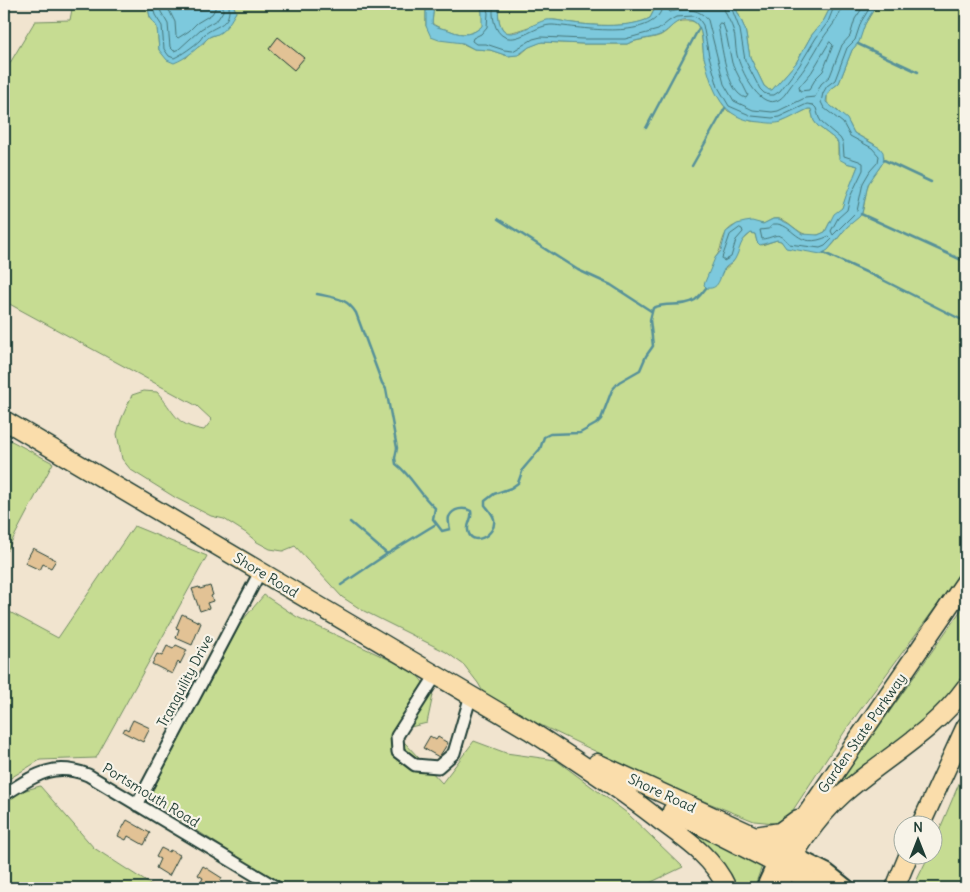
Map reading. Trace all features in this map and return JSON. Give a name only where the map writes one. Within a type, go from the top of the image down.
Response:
[{"type":"highway","name":"Shore Road","points":[[4,420],[471,695],[592,770]]},
{"type":"highway","name":"Garden State Parkway","points":[[785,859],[806,814],[878,712],[966,581]]},
{"type":"highway","points":[[778,888],[785,859],[834,803],[862,779],[932,726],[950,708],[966,687]]},
{"type":"highway","points":[[926,814],[966,726]]},
{"type":"highway","name":"Shore Road","points":[[529,730],[640,784],[755,836]]},
{"type":"highway","points":[[592,770],[785,859],[824,888]]},
{"type":"highway","points":[[592,770],[704,854],[716,869],[727,888]]},
{"type":"highway","points":[[755,836],[780,832],[806,814]]},
{"type":"highway","points":[[895,888],[905,864]]},
{"type":"main road","name":"Shore Road","points":[[755,836],[785,859],[828,872],[847,888]]},
{"type":"main road","name":"Garden State Parkway","points":[[764,888],[785,859]]},
{"type":"street","name":"Tranquility Drive","points":[[138,805],[260,572]]},
{"type":"street","points":[[436,675],[397,736],[398,752],[415,765],[438,767],[454,753],[471,695]]},
{"type":"street","name":"Portsmouth Road","points":[[4,795],[36,774],[55,769],[67,769],[88,775],[278,888]]},
{"type":"green space","points":[[73,4],[147,4],[150,17],[157,27],[159,50],[186,58],[192,51],[203,44],[207,38],[219,33],[236,12],[233,4],[426,4],[426,26],[474,49],[490,50],[508,56],[521,54],[529,47],[541,42],[627,44],[661,35],[676,23],[692,21],[696,23],[701,32],[704,57],[714,88],[728,111],[751,121],[781,122],[811,109],[814,121],[838,143],[838,155],[846,163],[858,166],[842,208],[830,222],[825,232],[816,235],[802,233],[780,219],[773,219],[763,224],[738,224],[726,233],[715,258],[724,270],[733,262],[741,242],[751,233],[755,234],[757,242],[762,245],[777,240],[781,241],[787,248],[824,252],[831,247],[849,225],[862,213],[868,185],[882,164],[884,156],[874,144],[854,133],[849,123],[838,111],[827,104],[827,96],[830,90],[839,83],[852,50],[857,44],[865,24],[877,4],[966,4],[966,566],[849,725],[793,810],[775,823],[754,821],[676,790],[524,717],[485,695],[464,665],[446,652],[362,610],[342,597],[295,546],[283,551],[270,549],[224,519],[211,516],[176,498],[131,470],[122,459],[117,434],[132,395],[144,391],[157,392],[176,417],[194,428],[204,430],[212,420],[197,406],[4,301],[4,73],[35,21],[70,20]],"holes":[[[278,37],[304,58],[294,70],[269,49]]]},
{"type":"green space","points":[[434,4],[480,4],[483,26],[471,33],[463,34],[437,26],[432,23]]},
{"type":"green space","points":[[500,4],[663,4],[654,10],[650,18],[623,25],[571,23],[554,20],[521,30],[506,32],[501,27],[498,15]]},
{"type":"green space","points":[[734,4],[832,4],[824,20],[811,36],[796,63],[772,90],[769,90],[764,86],[750,57],[745,29]]},
{"type":"green space","points":[[4,437],[53,463],[4,556]]},
{"type":"green space","points":[[134,526],[207,556],[96,758],[40,760],[4,782],[4,609],[58,638]]},
{"type":"green space","points":[[264,595],[297,617],[414,671],[433,695],[427,723],[394,731],[442,783],[474,741],[506,753],[556,760],[627,813],[683,867],[639,888],[291,888],[244,861],[148,799],[242,621]]},
{"type":"green space","points":[[966,603],[965,673],[936,712],[838,791],[835,789]]},
{"type":"green space","points":[[966,767],[966,888],[913,888],[925,864],[942,864],[942,824]]},
{"type":"green space","points":[[40,786],[94,848],[156,888],[4,888],[4,801],[19,792]]},
{"type":"green space","points":[[672,820],[762,866],[754,888],[735,888]]},
{"type":"water","points":[[147,4],[233,4],[236,12],[224,30],[209,37],[187,56],[174,63],[167,60],[159,50],[157,27],[150,17]]},
{"type":"water","points":[[426,4],[434,4],[432,24],[455,33],[464,34],[471,33],[482,26],[480,4],[500,4],[498,15],[501,27],[506,32],[515,33],[546,20],[582,24],[623,25],[650,18],[656,7],[663,4],[734,4],[745,29],[750,57],[764,86],[772,90],[796,63],[811,36],[824,20],[832,4],[877,4],[865,24],[859,42],[852,50],[839,83],[830,90],[826,102],[847,119],[854,133],[880,148],[883,152],[884,161],[868,184],[862,213],[847,227],[828,250],[821,254],[786,248],[781,241],[777,240],[760,245],[755,234],[751,233],[742,242],[735,259],[726,267],[715,287],[707,288],[704,285],[705,282],[715,258],[721,251],[726,232],[737,224],[752,221],[763,224],[773,219],[779,219],[802,234],[818,235],[825,232],[834,214],[842,208],[858,166],[839,159],[838,143],[814,121],[811,109],[779,123],[747,120],[736,116],[721,102],[715,92],[704,57],[701,32],[693,21],[678,21],[660,35],[627,44],[542,42],[529,47],[518,55],[508,56],[490,50],[474,49],[463,43],[431,37],[426,26]]},
{"type":"building","points":[[278,37],[304,58],[294,70],[269,49]]},
{"type":"building","points":[[33,548],[56,560],[51,568],[43,564],[40,570],[25,563]]},
{"type":"building","points":[[210,586],[213,601],[207,603],[209,608],[200,611],[192,589]]},
{"type":"building","points":[[182,614],[201,623],[192,645],[176,638],[179,629],[176,628]]},
{"type":"building","points":[[176,645],[187,650],[172,674],[152,664],[157,654],[162,656],[167,646],[173,649]]},
{"type":"building","points":[[133,720],[150,728],[143,742],[123,732],[125,728],[128,730]]},
{"type":"building","points":[[430,736],[436,740],[438,737],[448,743],[439,757],[423,748]]},
{"type":"building","points":[[127,820],[150,833],[144,845],[128,836],[126,840],[118,836]]},
{"type":"building","points":[[161,848],[180,855],[169,876],[156,868],[160,859],[156,857]]},
{"type":"building","points":[[203,866],[222,878],[216,888],[208,884],[206,887],[200,884],[203,878],[198,875]]},
{"type":"waterway","points":[[646,128],[699,28]]},
{"type":"waterway","points":[[858,44],[918,72]]},
{"type":"waterway","points":[[692,166],[725,108]]},
{"type":"waterway","points":[[884,160],[931,182]]},
{"type":"waterway","points":[[861,214],[966,262]]},
{"type":"waterway","points":[[498,219],[578,270],[611,285],[651,311]]},
{"type":"waterway","points":[[824,253],[881,279],[966,322]]},
{"type":"waterway","points":[[317,294],[344,301],[356,313],[382,383],[386,389],[397,448],[396,464],[435,508],[433,519],[442,531],[450,529],[449,518],[453,512],[465,509],[471,511],[468,528],[470,535],[478,539],[488,535],[494,525],[494,519],[485,505],[485,501],[494,494],[511,488],[518,483],[523,469],[540,449],[544,437],[550,434],[580,433],[596,424],[601,419],[612,390],[619,382],[640,370],[653,346],[650,320],[653,308],[690,302],[696,299],[706,288]]},
{"type":"waterway","points":[[350,522],[387,554]]},
{"type":"waterway","points":[[341,585],[436,524]]}]
